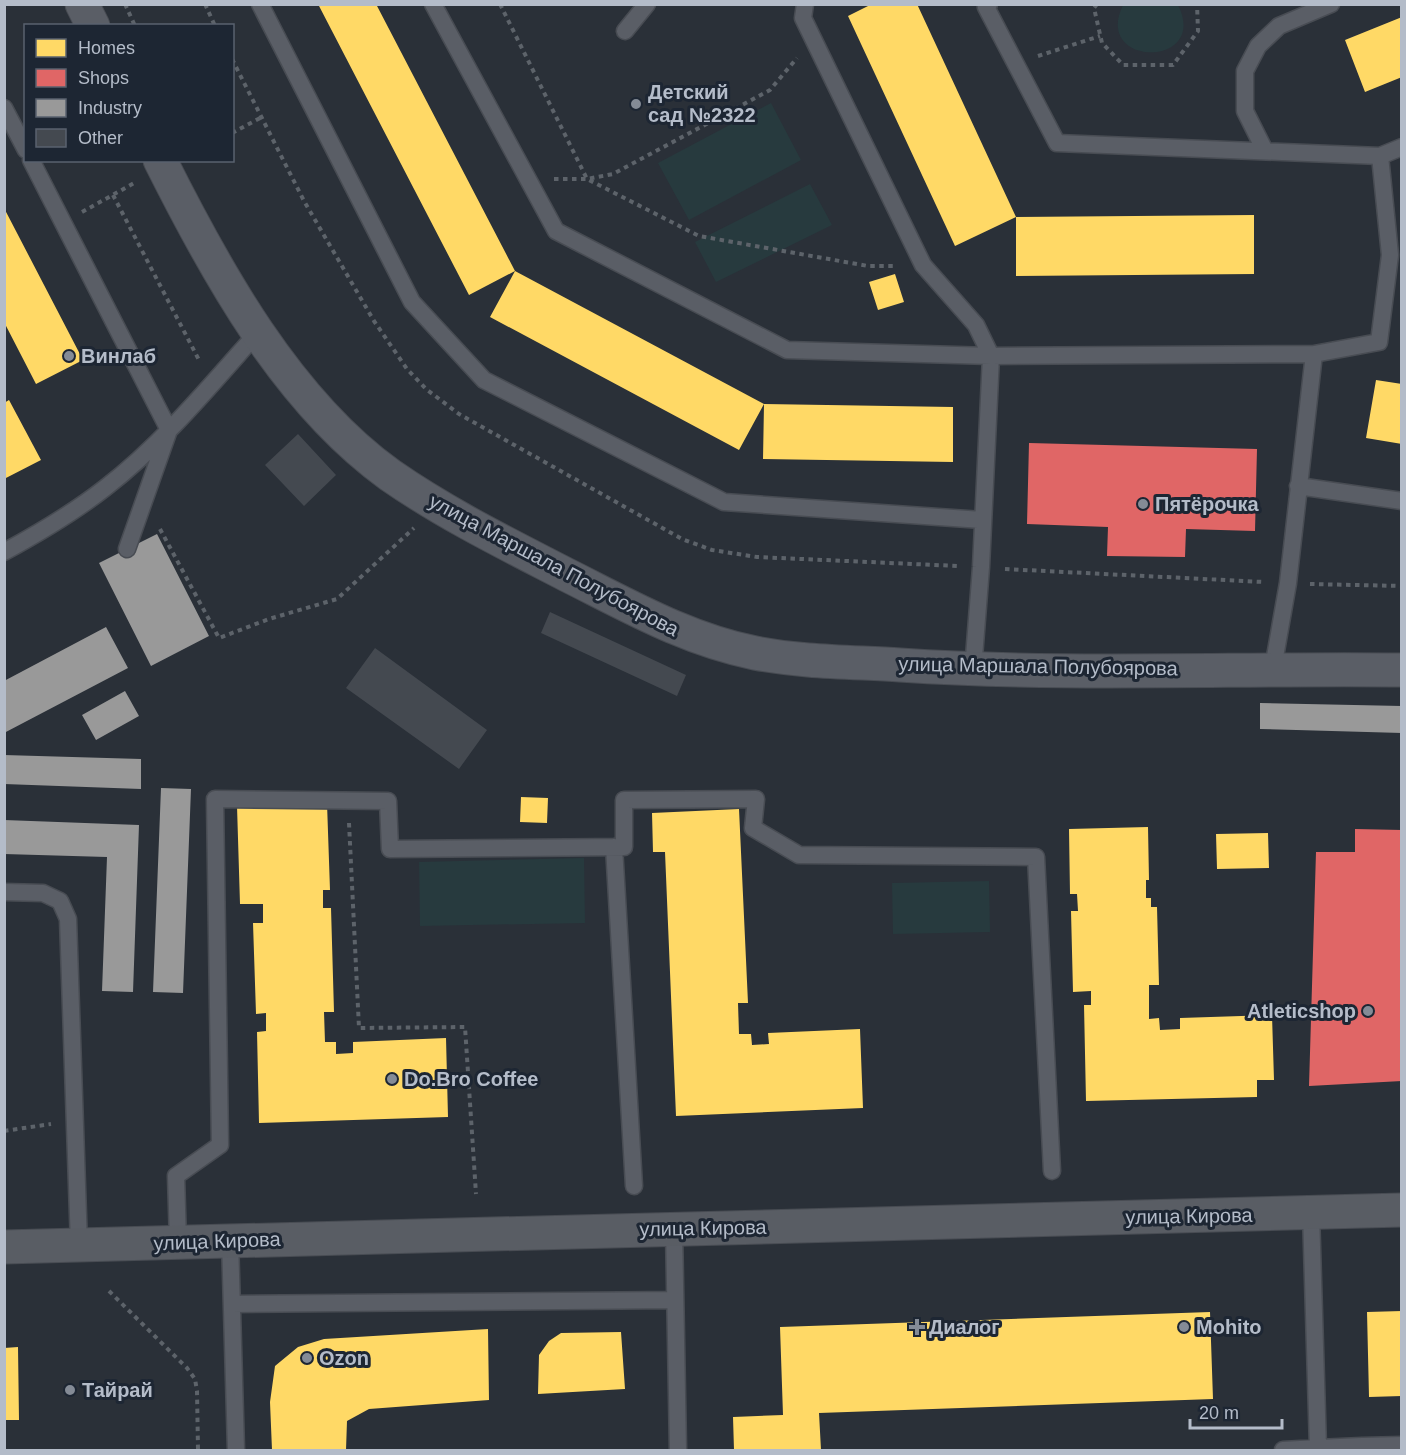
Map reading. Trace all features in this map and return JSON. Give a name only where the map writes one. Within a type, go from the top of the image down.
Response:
[{"type":"main road","name":"улица Кирова","points":[[4,1247],[1401,1210]]},
{"type":"street","points":[[82,4],[92,24]]},
{"type":"street","name":"улица Маршала Полубоярова","points":[[162,164],[210,257],[258,332],[313,402],[355,446],[387,473],[448,513],[680,633],[756,653],[973,670],[1273,668],[1401,670]]},
{"type":"lane","points":[[260,4],[412,302],[484,380],[724,502],[982,520]]},
{"type":"lane","points":[[433,4],[556,231],[787,350],[991,356],[1314,354],[1379,342],[1389,255],[1380,156]]},
{"type":"lane","points":[[625,31],[647,4]]},
{"type":"lane","points":[[805,4],[803,18],[923,265],[976,325],[991,356],[981,567],[973,670]]},
{"type":"lane","points":[[989,4],[986,8],[1057,143],[1380,156],[1401,147]]},
{"type":"lane","points":[[1265,151],[1245,111],[1245,71],[1257,46],[1279,26],[1331,4]]},
{"type":"lane","points":[[4,108],[24,146]]},
{"type":"lane","points":[[32,162],[169,430],[127,549]]},
{"type":"lane","points":[[4,552],[79,507],[107,487],[169,430],[258,332]]},
{"type":"lane","points":[[1273,668],[1288,583],[1314,354]]},
{"type":"lane","points":[[1298,486],[1401,501]]},
{"type":"lane","points":[[178,1242],[176,1176],[220,1145],[215,800],[388,801],[390,849],[624,847],[624,800],[756,799],[753,828],[800,855],[1036,857],[1052,1171]]},
{"type":"lane","points":[[614,848],[634,1186]]},
{"type":"lane","points":[[4,892],[43,893],[60,901],[68,919],[78,1245]]},
{"type":"lane","points":[[1311,1213],[1318,1448]]},
{"type":"lane","points":[[674,1229],[678,1450]]},
{"type":"lane","points":[[230,1240],[236,1450]]},
{"type":"lane","points":[[232,1304],[675,1300]]},
{"type":"lane","points":[[1283,1450],[1401,1445]]},
{"type":"path","points":[[125,4],[134,24]]},
{"type":"path","points":[[205,4],[214,24]]},
{"type":"path","points":[[500,4],[587,179],[699,236],[760,245],[868,266],[923,265]]},
{"type":"path","points":[[1096,4],[1094,8],[1102,43],[1123,65],[1173,65],[1198,31],[1198,6],[1206,4]]},
{"type":"path","points":[[1015,64],[1100,36]]},
{"type":"path","points":[[528,179],[587,179],[613,174],[770,90],[813,39]]},
{"type":"path","points":[[234,63],[304,201],[374,321],[407,369],[426,389],[459,414],[682,539],[712,550],[757,557],[1288,583],[1401,586]]},
{"type":"path","points":[[234,132],[262,117]]},
{"type":"path","points":[[62,223],[113,195],[162,164]]},
{"type":"path","points":[[113,195],[211,384]]},
{"type":"path","points":[[144,500],[219,638],[269,619],[337,599],[417,525]]},
{"type":"path","points":[[348,800],[359,1028],[465,1027],[476,1194]]},
{"type":"path","points":[[4,1131],[75,1122]]},
{"type":"path","points":[[109,1291],[188,1368],[195,1379],[198,1450]]},
{"type":"green space","points":[[1123,5],[1178,5],[1184,26],[1179,40],[1166,49],[1151,52],[1135,49],[1123,40],[1118,26]]},
{"type":"green space","points":[[771,103],[801,160],[689,220],[658,163]]},
{"type":"green space","points":[[810,184],[832,225],[716,282],[695,242]]},
{"type":"green space","points":[[584,858],[585,923],[420,926],[419,862]]},
{"type":"green space","points":[[989,881],[990,932],[893,934],[892,883]]},
{"type":"building: Homes","points":[[318,4],[376,4],[515,271],[469,295]]},
{"type":"building: Homes","points":[[872,4],[917,4],[1016,217],[955,246],[848,16]]},
{"type":"building: Homes","points":[[1402,17],[1402,77],[1365,92],[1345,40]]},
{"type":"building: Homes","points":[[4,208],[83,360],[36,384],[4,322]]},
{"type":"building: Homes","points":[[1254,215],[1254,274],[1016,276],[1016,217]]},
{"type":"building: Homes","points":[[515,271],[764,404],[739,450],[490,317]]},
{"type":"building: Homes","points":[[895,274],[904,302],[878,310],[869,282]]},
{"type":"building: Homes","points":[[1376,380],[1402,384],[1402,444],[1366,438]]},
{"type":"building: Homes","points":[[9,400],[41,460],[4,479],[4,403]]},
{"type":"building: Homes","points":[[764,404],[953,407],[953,462],[763,459]]},
{"type":"building: Homes","points":[[521,797],[548,798],[547,823],[520,822]]},
{"type":"building: Homes","points":[[327,803],[330,890],[323,890],[323,908],[331,908],[334,1012],[324,1012],[325,1042],[336,1042],[336,1054],[353,1053],[353,1042],[446,1038],[448,1117],[259,1123],[257,1032],[266,1031],[266,1013],[256,1014],[253,923],[263,923],[263,904],[240,904],[237,806]]},
{"type":"building: Homes","points":[[739,809],[748,1003],[738,1003],[739,1034],[751,1034],[752,1045],[769,1044],[768,1033],[860,1029],[863,1108],[676,1116],[665,852],[653,852],[652,813]]},
{"type":"building: Homes","points":[[1148,827],[1149,880],[1146,880],[1146,898],[1151,898],[1151,907],[1157,907],[1159,985],[1149,985],[1149,1019],[1159,1018],[1160,1030],[1180,1029],[1180,1018],[1272,1015],[1274,1080],[1257,1080],[1257,1097],[1086,1101],[1084,1005],[1091,1005],[1091,991],[1073,992],[1071,911],[1078,911],[1077,894],[1070,894],[1069,829]]},
{"type":"building: Homes","points":[[1268,833],[1269,868],[1217,869],[1216,834]]},
{"type":"building: Homes","points":[[1402,1311],[1402,1396],[1369,1397],[1367,1312]]},
{"type":"building: Homes","points":[[1210,1312],[1213,1399],[819,1413],[821,1450],[734,1450],[733,1417],[783,1415],[780,1327]]},
{"type":"building: Homes","points":[[488,1329],[489,1400],[369,1409],[347,1421],[346,1450],[272,1450],[270,1402],[275,1366],[298,1347],[324,1339]]},
{"type":"building: Homes","points":[[621,1332],[625,1389],[538,1394],[539,1355],[549,1341],[561,1333]]},
{"type":"building: Homes","points":[[18,1347],[19,1420],[4,1420],[4,1348]]},
{"type":"building: Shops","points":[[1029,443],[1257,449],[1255,531],[1186,529],[1185,557],[1107,556],[1108,527],[1027,524]]},
{"type":"building: Shops","points":[[1355,829],[1402,830],[1402,1081],[1309,1086],[1316,852],[1355,852]]},
{"type":"building: Industry","points":[[157,534],[209,636],[151,666],[99,563]]},
{"type":"building: Industry","points":[[106,627],[128,668],[4,733],[4,681]]},
{"type":"building: Industry","points":[[125,691],[139,716],[96,740],[82,715]]},
{"type":"building: Industry","points":[[1260,703],[1402,706],[1402,733],[1260,729]]},
{"type":"building: Industry","points":[[4,755],[141,759],[141,789],[4,784]]},
{"type":"building: Industry","points":[[161,788],[191,789],[183,993],[153,992]]},
{"type":"building: Industry","points":[[4,820],[139,825],[133,992],[102,991],[107,857],[4,854]]},
{"type":"building: Other","points":[[298,434],[336,475],[304,506],[265,465]]},
{"type":"building: Other","points":[[550,612],[686,675],[677,696],[541,633]]},
{"type":"building: Other","points":[[375,648],[487,730],[459,769],[346,688]]},
{"type":"place","name":"Детский сад №2322","points":[[636,104]]},
{"type":"place","name":"Винлаб","points":[[69,356]]},
{"type":"place","name":"Пятёрочка","points":[[1143,504]]},
{"type":"place","name":"Atleticshop","points":[[1368,1011]]},
{"type":"place","name":"Do.Bro Coffee","points":[[392,1079]]},
{"type":"place","name":"Диалог","points":[[917,1327]]},
{"type":"place","name":"Mohito","points":[[1184,1327]]},
{"type":"place","name":"Ozon","points":[[307,1358]]},
{"type":"place","name":"Тайрай","points":[[70,1390]]}]
